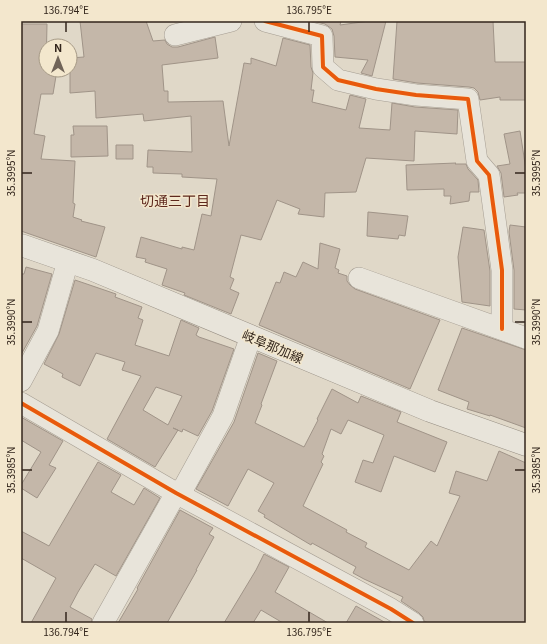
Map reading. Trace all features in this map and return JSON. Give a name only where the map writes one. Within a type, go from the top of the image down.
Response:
[{"type":"main road","name":"岐阜那加線","points":[[21,245],[93,270],[430,411],[526,445]]},
{"type":"street","points":[[175,35],[231,21]]},
{"type":"street","points":[[265,21],[322,36],[322,67],[338,80],[382,90],[416,95],[468,99],[477,161],[489,176],[502,270],[502,329]]},
{"type":"street","points":[[21,381],[48,331],[68,261]]},
{"type":"street","points":[[359,278],[526,338]]},
{"type":"street","points":[[103,623],[176,493],[184,487],[223,416],[250,336]]},
{"type":"street","points":[[21,403],[387,616],[412,623]]},
{"type":"building","points":[[80,21],[146,21],[153,41],[165,40],[167,44],[172,47],[178,47],[215,37],[218,58],[162,65],[164,91],[168,91],[168,102],[223,101],[229,146],[244,63],[251,64],[251,58],[276,66],[283,38],[310,45],[311,67],[313,73],[311,90],[314,90],[312,102],[346,110],[350,95],[366,99],[359,128],[390,130],[392,103],[415,107],[458,110],[457,134],[415,131],[414,161],[366,158],[356,192],[325,193],[324,217],[298,214],[300,209],[277,200],[261,240],[241,235],[230,277],[234,279],[230,289],[239,293],[231,314],[184,295],[185,293],[162,285],[167,269],[145,262],[146,259],[136,257],[141,237],[182,249],[182,247],[194,250],[202,214],[211,216],[217,179],[182,177],[182,174],[153,173],[153,167],[147,167],[148,150],[192,152],[191,116],[144,121],[143,114],[96,118],[95,91],[70,93],[70,78],[78,78],[78,57],[84,57]]},
{"type":"building","points":[[312,21],[341,21],[340,25],[369,21],[386,21],[372,76],[361,73],[368,60],[335,57],[334,36],[332,29],[325,24]]},
{"type":"building","points":[[397,21],[493,21],[495,62],[526,62],[526,100],[500,100],[500,97],[480,100],[478,92],[474,88],[417,83],[393,79]]},
{"type":"building","points":[[21,24],[47,24],[47,38],[38,38],[38,78],[56,78],[53,94],[41,94],[34,134],[45,136],[41,159],[75,161],[73,203],[75,204],[73,217],[82,220],[81,221],[105,227],[96,257],[21,231]]},
{"type":"building","points":[[73,126],[107,126],[108,156],[71,157],[71,135],[74,135]]},
{"type":"building","points":[[520,131],[526,170],[526,193],[517,193],[518,195],[504,197],[501,173],[497,166],[510,164],[504,134]]},
{"type":"building","points":[[116,145],[133,145],[133,159],[116,159]]},
{"type":"building","points":[[456,163],[455,164],[466,164],[468,169],[478,180],[479,192],[470,192],[469,201],[450,204],[451,196],[444,196],[444,189],[407,190],[406,165]]},
{"type":"building","points":[[368,212],[408,216],[405,236],[399,235],[398,239],[367,236]]},
{"type":"building","points":[[510,225],[526,227],[526,310],[514,309],[514,270],[509,232]]},
{"type":"building","points":[[463,227],[484,230],[490,271],[490,306],[462,302],[458,257]]},
{"type":"building","points":[[320,243],[340,249],[335,268],[339,270],[338,273],[347,276],[347,281],[355,289],[440,320],[410,389],[259,325],[276,282],[280,283],[284,272],[296,277],[303,262],[318,269]]},
{"type":"building","points":[[26,267],[52,274],[37,326],[21,353],[21,274],[24,274]]},
{"type":"building","points":[[75,280],[116,294],[115,297],[142,307],[138,318],[143,320],[135,345],[169,356],[181,320],[199,328],[196,335],[199,337],[234,349],[212,411],[198,436],[183,429],[182,432],[178,430],[155,467],[107,439],[141,376],[122,370],[125,362],[96,353],[80,386],[62,377],[63,374],[44,364],[59,334]],"holes":[[[156,387],[182,396],[168,425],[143,410]]]},
{"type":"building","points":[[462,328],[526,350],[526,428],[490,415],[467,409],[469,402],[438,390]]},
{"type":"building","points":[[258,353],[277,361],[255,423],[304,447],[332,389],[358,403],[361,396],[401,412],[397,422],[447,442],[435,472],[394,456],[381,492],[355,482],[363,460],[373,463],[384,435],[348,420],[341,434],[331,429],[322,454],[324,456],[321,462],[323,464],[303,506],[347,530],[346,532],[367,543],[365,547],[409,570],[431,541],[437,546],[460,496],[449,493],[456,471],[487,481],[499,451],[526,463],[526,623],[428,623],[424,621],[423,617],[419,613],[401,601],[403,597],[353,573],[356,567],[312,543],[311,545],[264,517],[265,515],[258,511],[274,483],[248,469],[228,506],[196,489],[234,422]]},
{"type":"building","points":[[21,417],[63,441],[49,465],[56,468],[37,498],[21,488],[21,485],[41,452],[21,440]]},
{"type":"building","points":[[98,462],[121,475],[111,492],[134,505],[144,488],[160,498],[116,576],[95,564],[78,592],[70,607],[92,619],[91,623],[31,623],[56,578],[21,558],[21,531],[49,546]]},
{"type":"building","points":[[180,510],[213,528],[209,534],[214,537],[197,570],[167,623],[118,623],[138,589],[137,588]]},
{"type":"building","points":[[264,554],[289,567],[275,592],[328,623],[283,623],[261,610],[253,623],[224,623]]},
{"type":"building","points":[[356,606],[386,623],[346,623]]},
{"type":"cycle path","points":[[265,21],[322,36],[323,67],[338,80],[376,89],[416,95],[468,99],[477,161],[489,175],[502,270],[502,329]]},
{"type":"cycle path","points":[[21,403],[176,493],[391,609],[413,623]]},
{"type":"district","name":"切通三丁目","points":[[175,200]]}]
